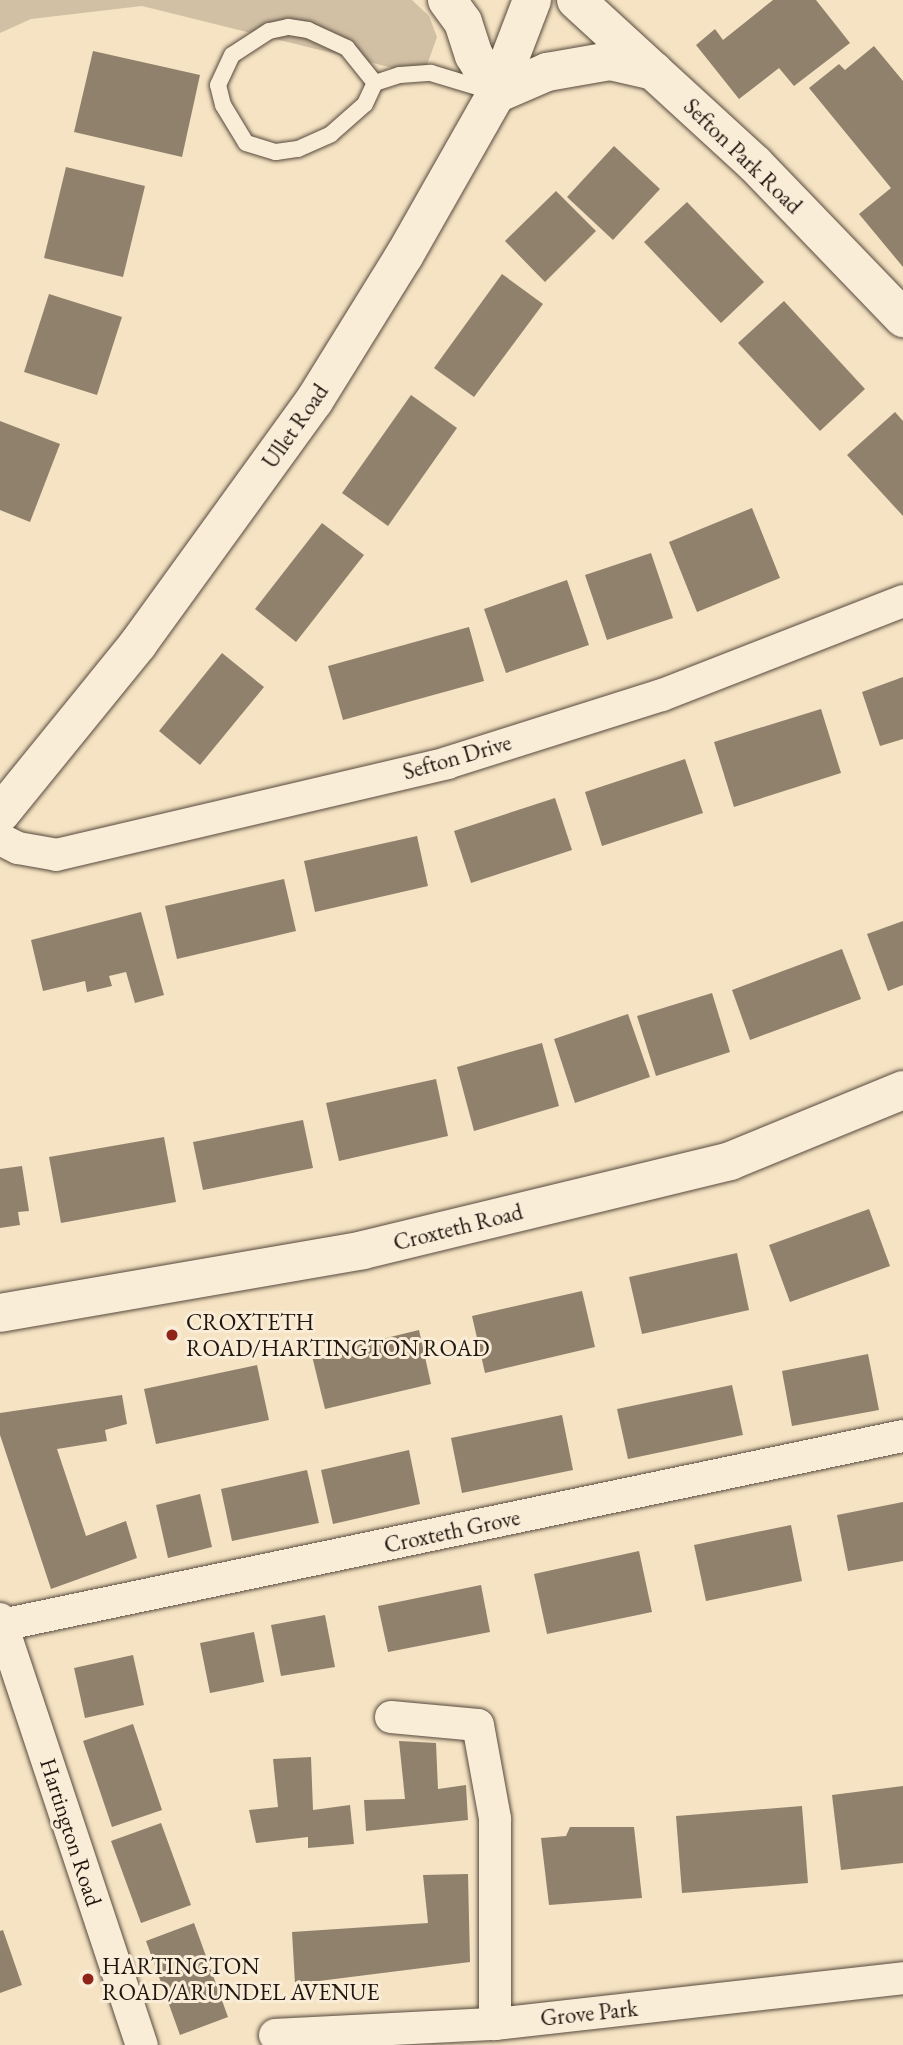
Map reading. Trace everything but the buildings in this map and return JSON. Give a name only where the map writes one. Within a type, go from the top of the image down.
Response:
[{"type":"main road","points":[[447,0],[463,22],[474,55],[496,94],[547,72],[610,61],[654,71]]},
{"type":"main road","name":"Ullet Road","points":[[0,814],[138,644],[314,401],[404,256],[496,94],[532,0]]},
{"type":"main road","name":"Sefton Park Road","points":[[576,0],[755,164],[903,318]]},
{"type":"main road","name":"Croxteth Road","points":[[0,1313],[363,1250],[730,1161],[903,1090]]},
{"type":"street","name":"Sefton Drive","points":[[0,839],[18,848],[56,855],[447,763],[662,695],[903,601]]},
{"type":"street","name":"Croxteth Grove","points":[[1,1622],[903,1436]]},
{"type":"street","name":"Hartington Road","points":[[1,1622],[142,2045]]},
{"type":"street","points":[[391,1717],[478,1726],[495,1819],[495,2024]]},
{"type":"street","name":"Grove Park","points":[[275,2035],[438,2036],[495,2024],[903,1979]]},
{"type":"lane","points":[[288,27],[308,30],[347,48],[375,83],[365,104],[331,134],[299,149],[276,152],[246,143],[223,105],[218,85],[232,55],[269,31],[288,27]]},
{"type":"lane","points":[[375,83],[431,73],[496,94]]},
{"type":"shaded area","points":[[0,0],[412,0],[429,16],[437,37],[427,65],[405,71],[142,6],[31,19],[0,33]]},
{"type":"place","name":"CROXTETH ROAD/HARTINGTON ROAD","points":[[172,1335]]},
{"type":"place","name":"HARTINGTON ROAD/ARUNDEL AVENUE","points":[[88,1979]]}]
